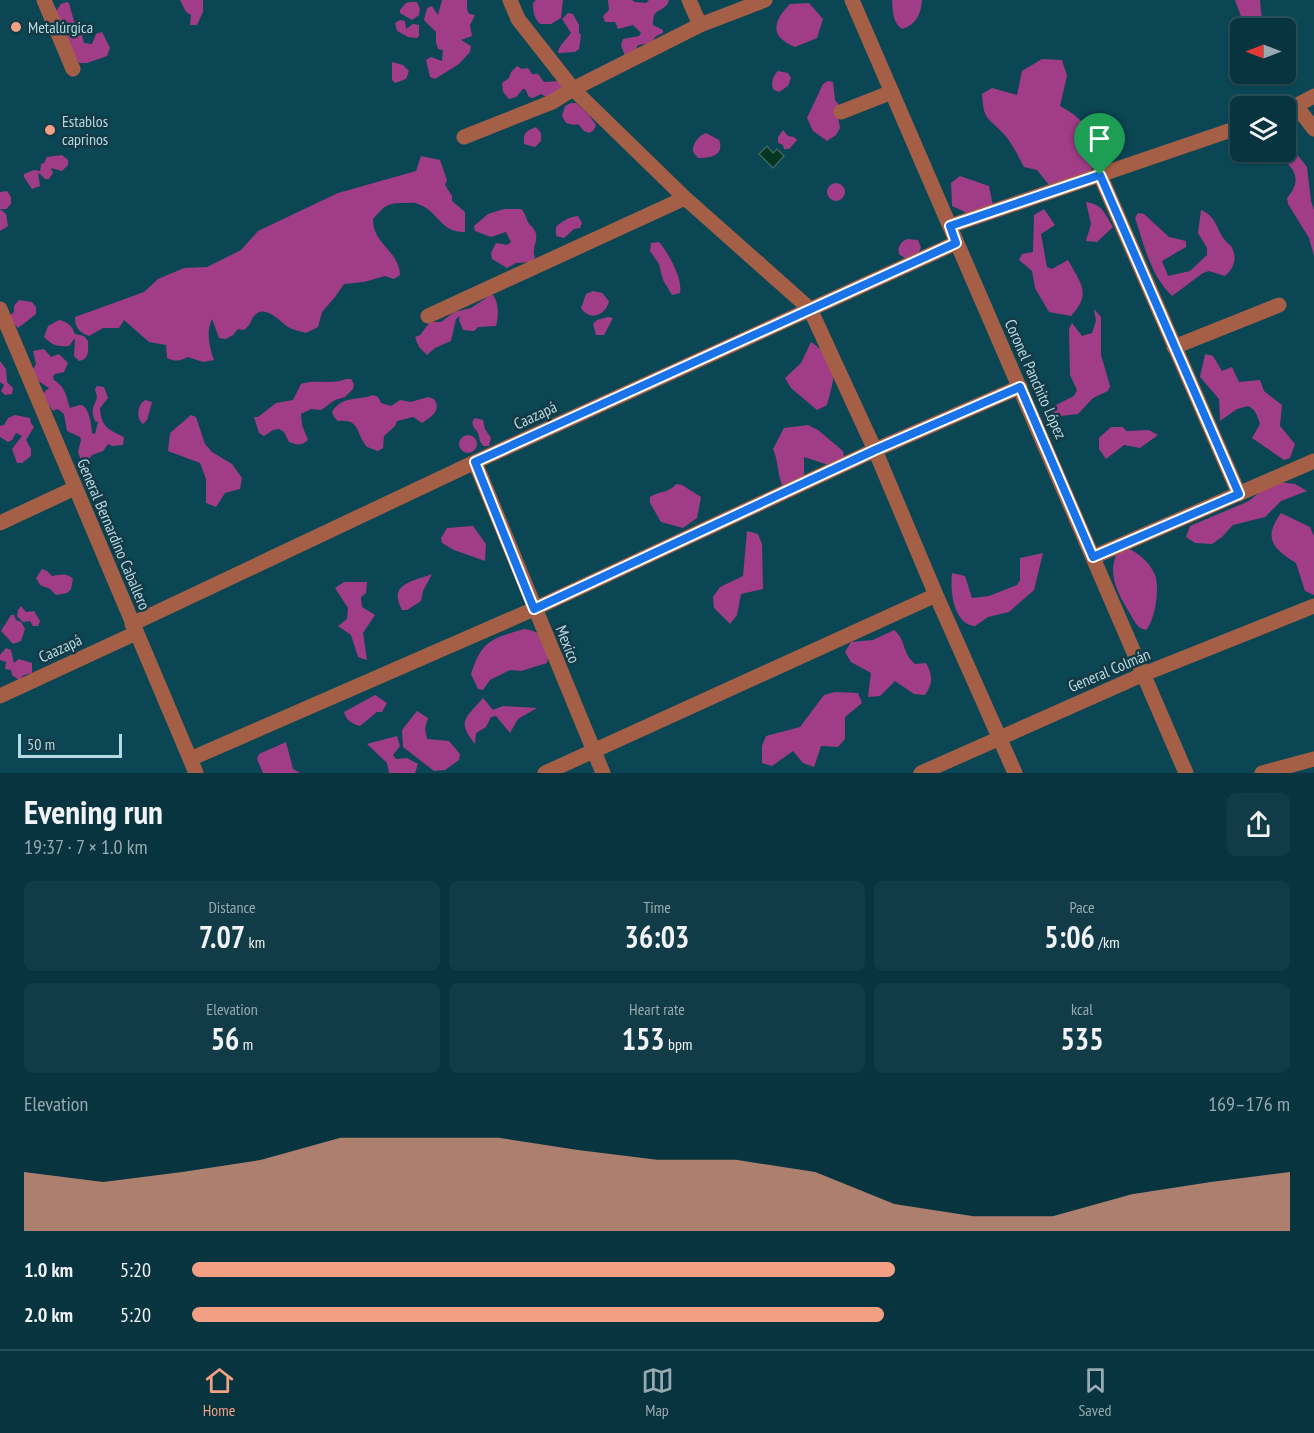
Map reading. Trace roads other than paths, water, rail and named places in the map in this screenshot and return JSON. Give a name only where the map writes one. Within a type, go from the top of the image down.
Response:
[{"type":"street","points":[[510,0],[518,19],[573,89],[685,198],[810,309],[875,450],[1015,773]]},
{"type":"street","points":[[689,0],[700,25]]},
{"type":"street","points":[[464,137],[552,102],[573,89],[700,25],[765,0]]},
{"type":"street","name":"Coronel Panchito López","points":[[852,0],[1186,773]]},
{"type":"street","points":[[46,1],[73,69]]},
{"type":"street","points":[[841,112],[892,92]]},
{"type":"street","points":[[1296,106],[1314,96]]},
{"type":"street","points":[[1296,113],[1314,129]]},
{"type":"street","points":[[950,226],[1230,130]]},
{"type":"street","points":[[1100,175],[1239,494]]},
{"type":"street","points":[[428,316],[685,198]]},
{"type":"street","name":"Caazapá","points":[[0,696],[475,462],[956,243]]},
{"type":"street","points":[[1174,347],[1279,306]]},
{"type":"street","name":"General Bernardino Caballero","points":[[0,309],[7,345],[75,488],[193,766]]},
{"type":"street","points":[[193,766],[875,450],[1020,387]]},
{"type":"street","points":[[1093,557],[1314,461]]},
{"type":"street","name":"Mexico","points":[[475,462],[603,773]]},
{"type":"street","points":[[0,523],[75,488]]},
{"type":"street","points":[[545,773],[936,595]]},
{"type":"street","name":"General Colmán","points":[[921,773],[1144,674],[1314,606]]},
{"type":"street","points":[[1262,773],[1314,759]]},
{"type":"place","name":"Metalúrgica","points":[[16,27]]},
{"type":"place","name":"Establos caprinos","points":[[50,130]]}]
